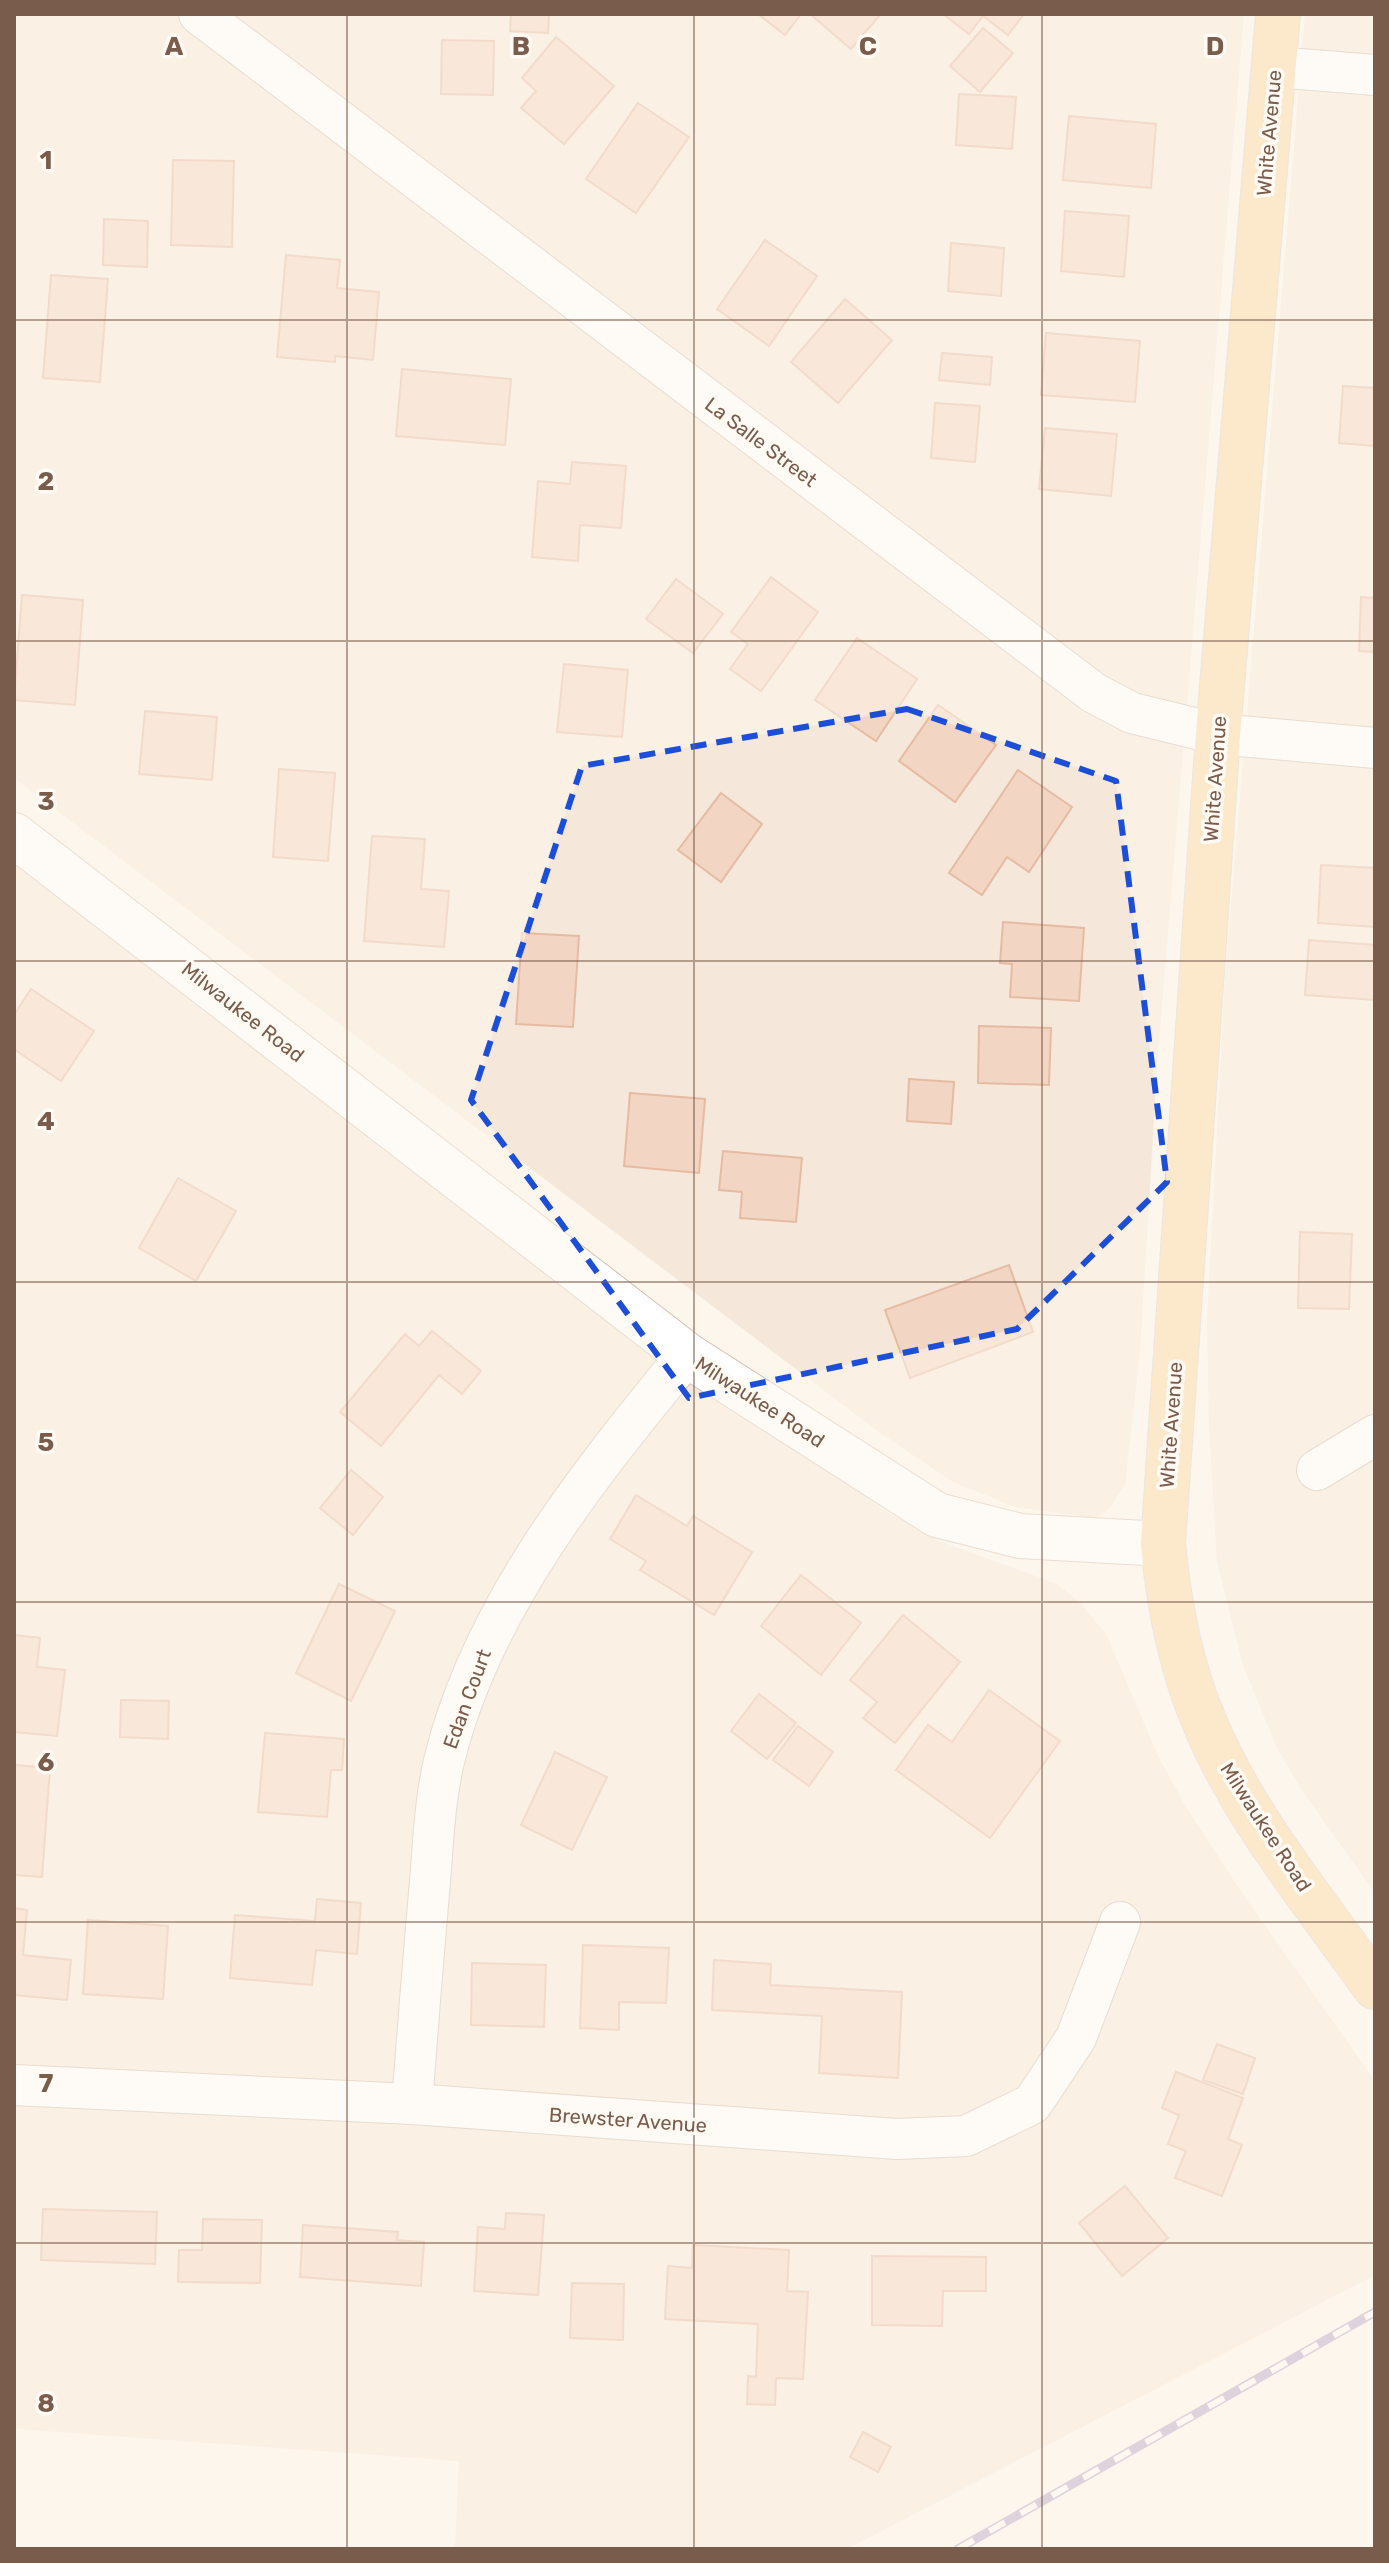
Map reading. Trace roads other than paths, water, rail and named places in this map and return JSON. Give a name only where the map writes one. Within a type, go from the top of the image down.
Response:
[{"type":"main road","name":"White Avenue","points":[[1163,1544],[1218,734],[1272,31]]},
{"type":"main road","name":"Milwaukee Road","points":[[1163,1544],[1168,1600],[1203,1720],[1229,1774],[1261,1826],[1375,1987]]},
{"type":"street","name":"La Salle Street","points":[[199,14],[1094,693],[1132,713],[1218,734],[1375,748]]},
{"type":"street","points":[[1272,31],[1375,75]]},
{"type":"street","name":"Milwaukee Road","points":[[14,835],[687,1355],[937,1515],[1020,1536],[1163,1544]]},
{"type":"street","name":"Edan Court","points":[[412,2104],[435,1820],[443,1764],[472,1675],[515,1590],[600,1461],[687,1355]]},
{"type":"street","points":[[1317,1470],[1375,1435]]},
{"type":"street","name":"Brewster Avenue","points":[[14,2085],[412,2104],[897,2139],[966,2136],[1032,2104],[1076,2038],[1120,1922]]},
{"type":"railway","points":[[958,2549],[1375,2312]]}]
